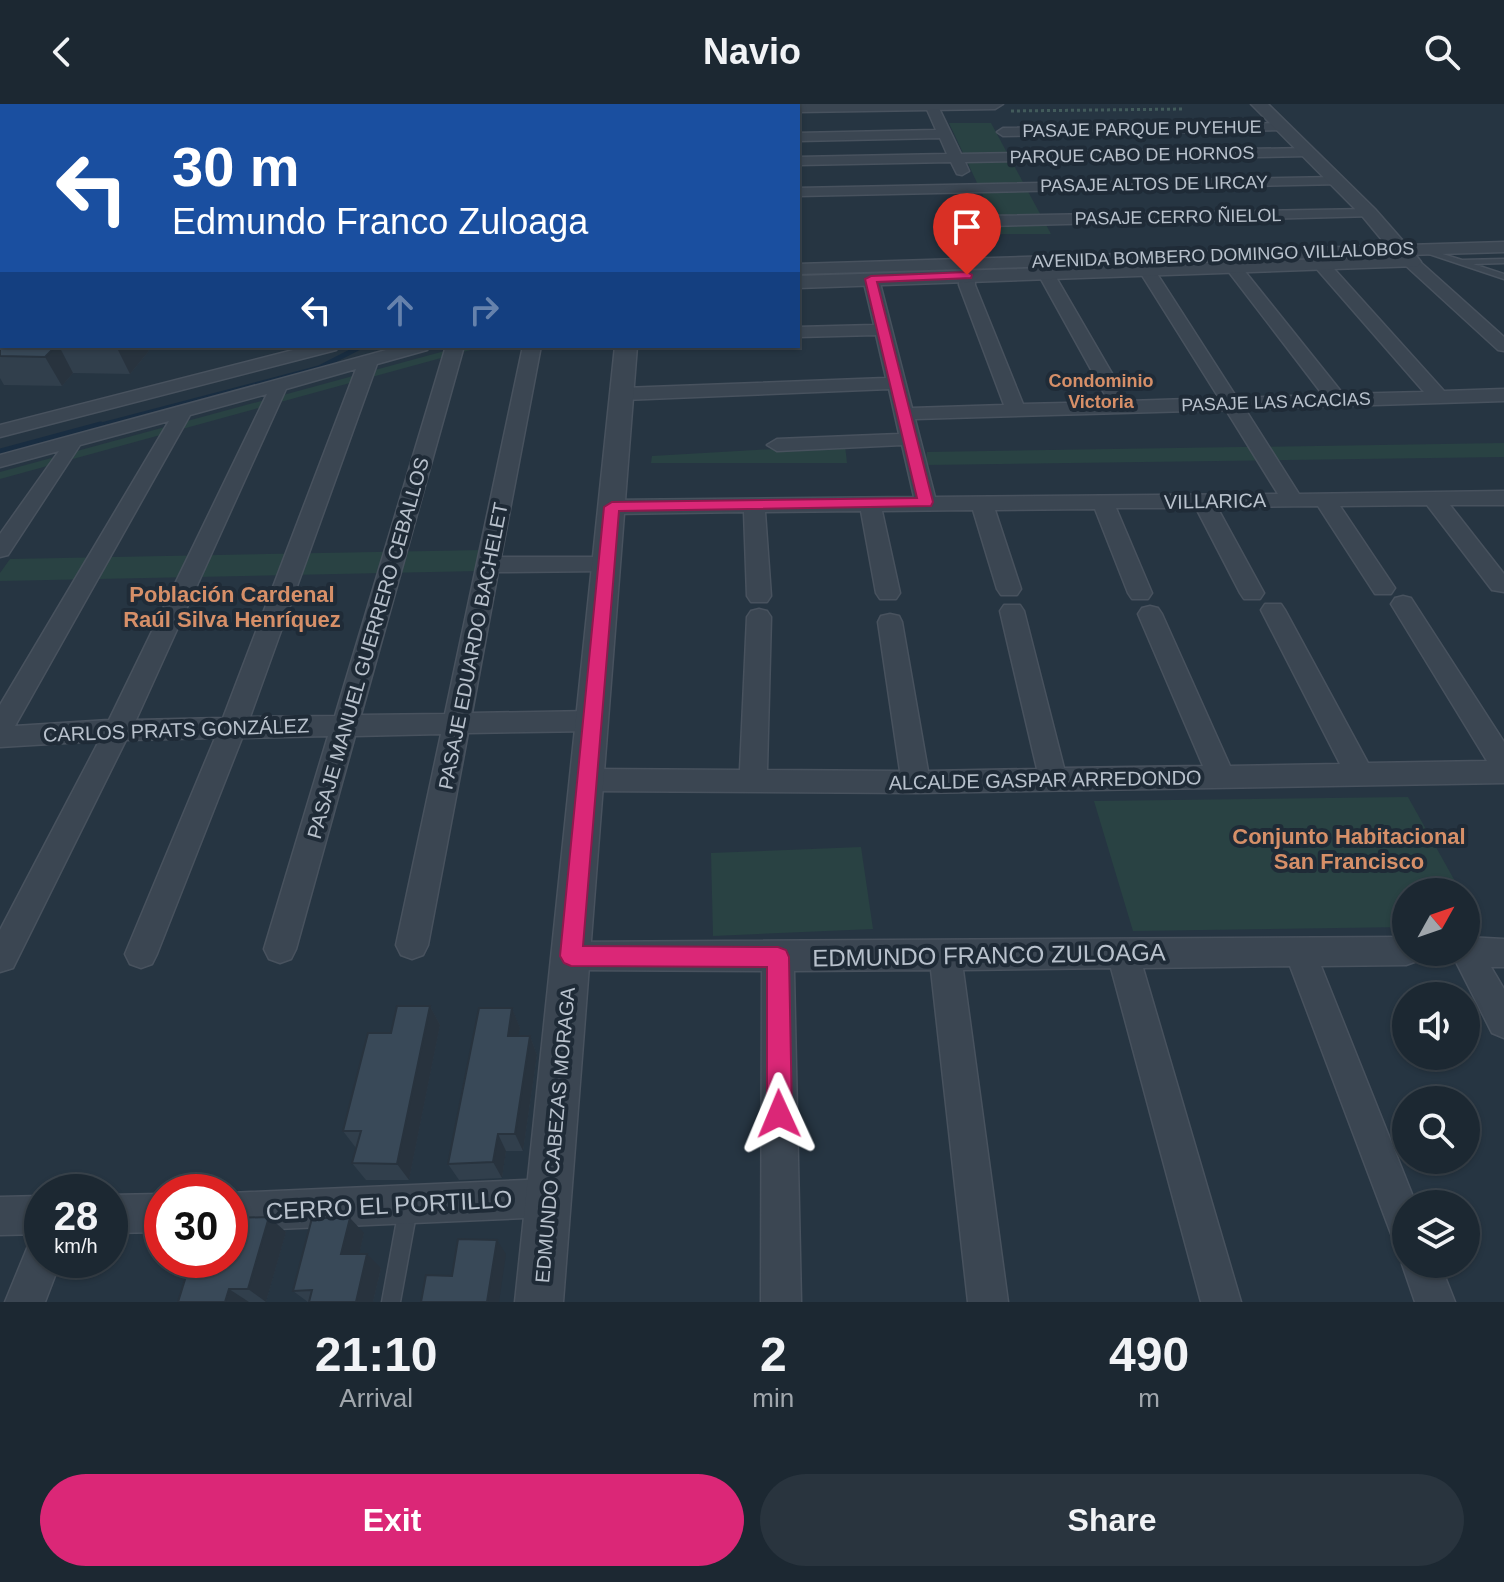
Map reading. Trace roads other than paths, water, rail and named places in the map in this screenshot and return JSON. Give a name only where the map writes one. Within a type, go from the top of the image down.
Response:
[{"type":"street","points":[[1259,104],[1504,346]]},
{"type":"street","points":[[931,105],[990,230]]},
{"type":"street","points":[[809,106],[991,106],[1033,186]]},
{"type":"street","name":"PASAJE PARQUE PUYEHUE","points":[[1003,132],[1281,127]]},
{"type":"street","points":[[800,137],[944,134]]},
{"type":"street","name":"PARQUE CABO DE HORNOS","points":[[800,161],[1308,152]]},
{"type":"street","name":"PASAJE ALTOS DE LIRCAY","points":[[990,230],[1033,186],[1337,181]]},
{"type":"street","points":[[800,192],[990,230]]},
{"type":"street","name":"PASAJE CERRO ÑIELOL","points":[[990,230],[1369,213]]},
{"type":"street","name":"AVENIDA BOMBERO DOMINGO VILLALOBOS","points":[[800,269],[990,230],[1411,254]]},
{"type":"street","name":"AVENIDA BOMBERO DOMINGO VILLALOBOS","points":[[990,230],[1045,272],[1321,264],[1504,247]]},
{"type":"street","name":"AVENIDA BOMBERO DOMINGO VILLALOBOS","points":[[800,282],[967,275],[990,230]]},
{"type":"street","points":[[1321,264],[1439,397]]},
{"type":"street","points":[[1233,267],[1338,401]]},
{"type":"street","points":[[1146,269],[1292,499]]},
{"type":"street","points":[[1045,272],[1122,407]]},
{"type":"street","points":[[967,275],[967,285],[1016,410]]},
{"type":"street","points":[[871,279],[926,502]]},
{"type":"street","points":[[800,332],[883,330]]},
{"type":"street","points":[[0,431],[322,348]]},
{"type":"street","points":[[0,461],[414,348]]},
{"type":"street","name":"PASAJE MANUEL GUERRERO CEBALLOS","points":[[280,949],[454,348]]},
{"type":"street","name":"PASAJE EDUARDO BACHELET","points":[[412,945],[532,348]]},
{"type":"street","name":"EDMUNDO CABEZAS MORAGA","points":[[539,1302],[626,348]]},
{"type":"street","points":[[141,954],[233,727],[369,360]]},
{"type":"street","points":[[623,394],[897,383]]},
{"type":"street","points":[[2,958],[118,730],[276,394],[277,385]]},
{"type":"street","name":"PASAJE LAS ACACIAS","points":[[904,414],[1504,395]]},
{"type":"street","points":[[0,728],[179,420],[181,411]]},
{"type":"street","points":[[777,445],[911,439]]},
{"type":"street","points":[[0,550],[69,451],[71,441]]},
{"type":"street","points":[[1433,498],[1500,585]]},
{"type":"street","name":"VILLARICA","points":[[612,507],[1504,498]]},
{"type":"street","points":[[1324,499],[1383,588]]},
{"type":"street","points":[[1203,501],[1252,593]]},
{"type":"street","points":[[982,503],[1011,600],[1053,779]]},
{"type":"street","points":[[1103,503],[1222,778]]},
{"type":"street","points":[[870,504],[888,593]]},
{"type":"street","points":[[753,782],[759,606],[754,506]]},
{"type":"street","points":[[490,565],[604,564]]},
{"type":"street","points":[[1403,604],[1504,765]]},
{"type":"street","points":[[1273,610],[1359,773]]},
{"type":"street","points":[[890,622],[916,782]]},
{"type":"street","name":"CARLOS PRATS GONZÁLEZ","points":[[0,737],[118,730],[593,721]]},
{"type":"street","name":"ALCALDE GASPAR ARREDONDO","points":[[587,780],[916,782],[1504,772]]},
{"type":"street","name":"EDMUNDO FRANCO ZULOAGA","points":[[571,956],[1392,951]]},
{"type":"street","points":[[1300,952],[1392,1190]]},
{"type":"street","points":[[1480,952],[1504,953]]},
{"type":"street","points":[[1123,953],[1221,1302]]},
{"type":"street","points":[[945,954],[988,1302]]},
{"type":"street","points":[[778,957],[781,1302]]},
{"type":"street","points":[[1474,966],[1504,1022]]},
{"type":"street","name":"CERRO EL PORTILLO","points":[[248,1211],[548,1198]]},
{"type":"street","points":[[0,1216],[24,1215]]},
{"type":"street","points":[[25,1302],[35,1278]]},
{"type":"street","points":[[1426,1278],[1435,1302]]},
{"type":"lane","points":[[1411,254],[1456,262],[1504,277]]},
{"type":"lane","points":[[1456,262],[1504,261]]},
{"type":"lane","points":[[391,1302],[409,1206]]},
{"type":"waterway","points":[[800,276],[887,273]]},
{"type":"waterway","points":[[94,427],[319,368],[358,348]]},
{"type":"waterway","points":[[0,452],[101,425]]},
{"type":"district","name":"Condominio Victoria","points":[[1101,391]]},
{"type":"district","name":"Población Cardenal Raúl Silva Henríquez","points":[[232,606]]},
{"type":"district","name":"Conjunto Habitacional San Francisco","points":[[1349,848]]}]
